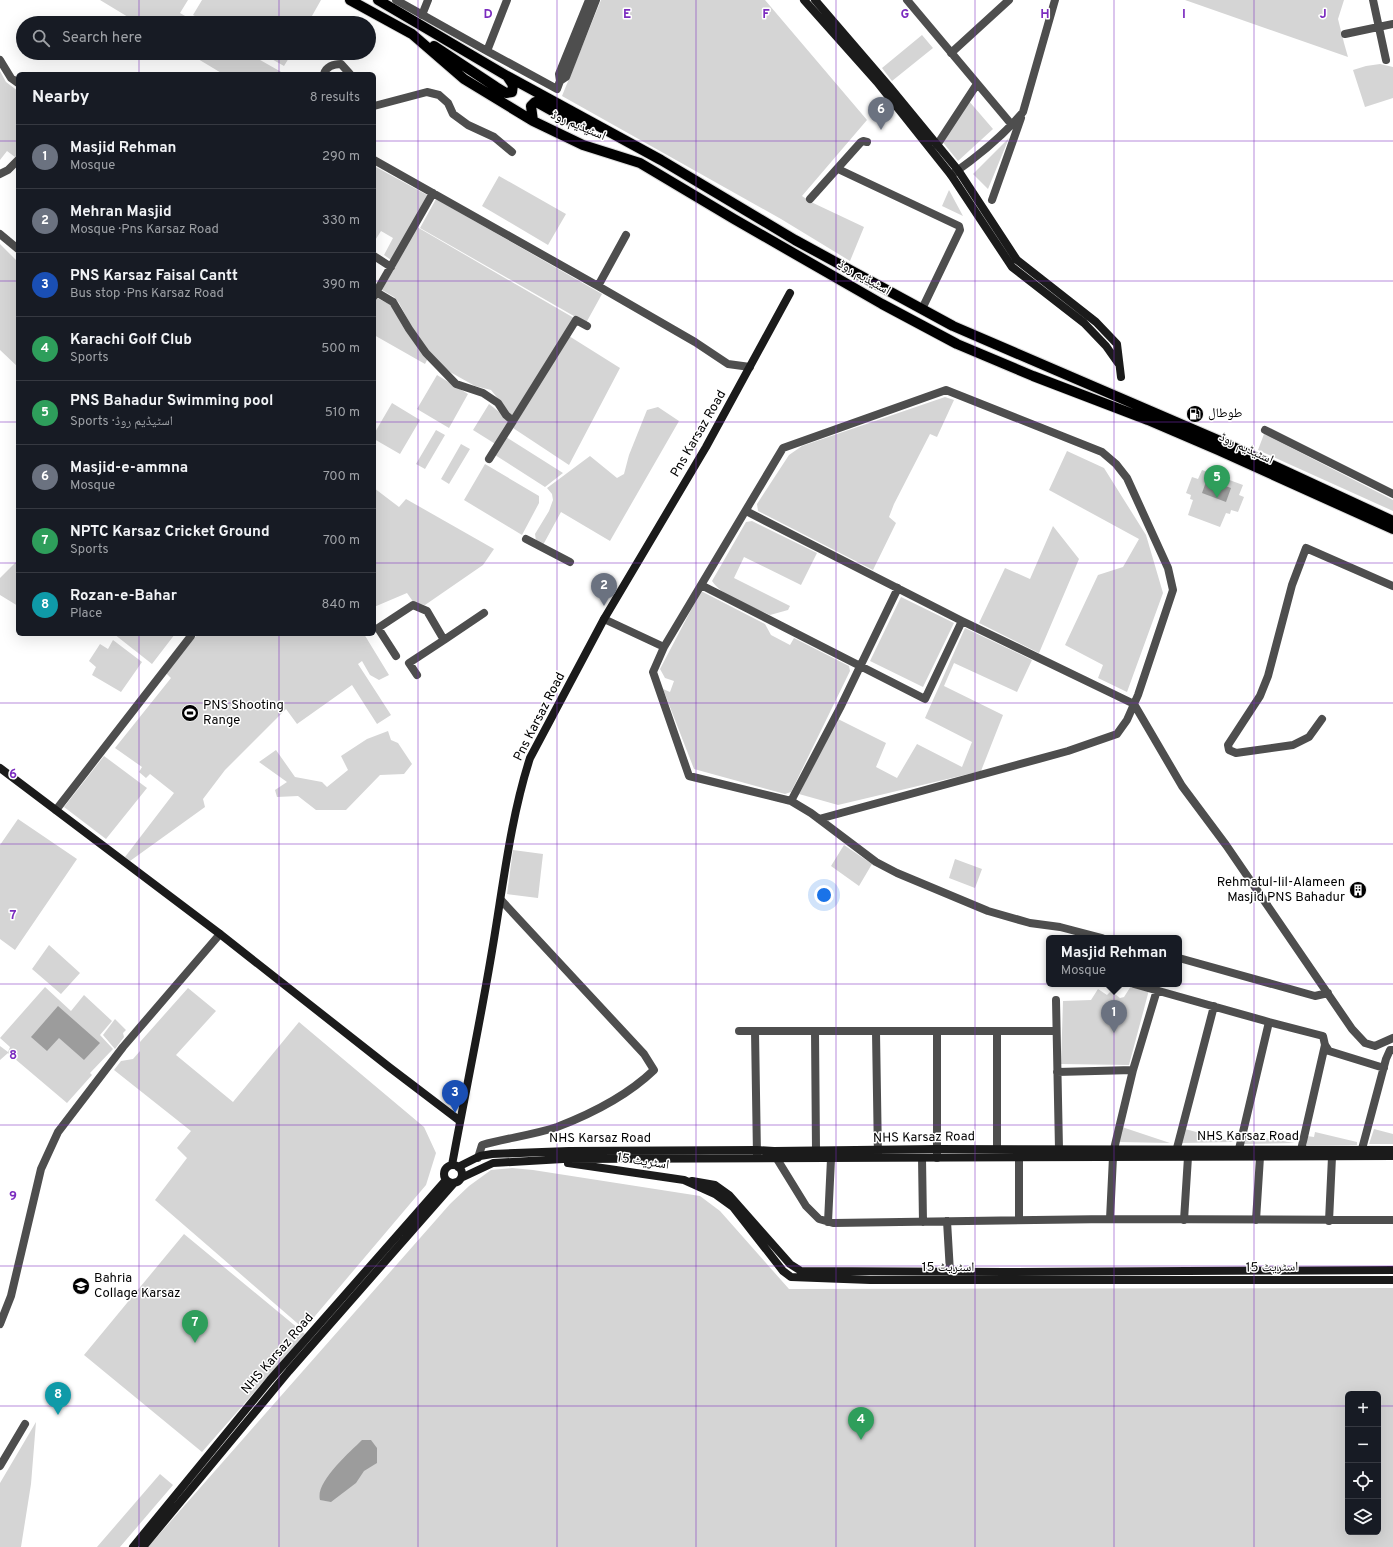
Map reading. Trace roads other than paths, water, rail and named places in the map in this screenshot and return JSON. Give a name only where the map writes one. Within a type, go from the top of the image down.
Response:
[{"type":"main road","name":"اسٹیڈیم روڈ","points":[[350,0],[412,34],[464,79],[533,121],[582,145],[640,163],[875,300],[957,344],[1033,376],[1155,423],[1393,529]]},
{"type":"main road","name":"اسٹیڈیم روڈ","points":[[378,0],[507,76],[661,160],[795,240],[953,326],[1218,440],[1393,521]]},
{"type":"main road","points":[[412,34],[435,46],[506,93],[512,92],[513,85],[507,76]]},
{"type":"main road","points":[[533,121],[531,106],[534,102],[572,122],[608,132]]},
{"type":"street","points":[[396,0],[487,52],[559,85]]},
{"type":"street","points":[[422,15],[428,0]]},
{"type":"street","points":[[487,52],[507,0]]},
{"type":"street","points":[[553,101],[557,94],[559,85],[559,74],[589,0]]},
{"type":"street","points":[[559,85],[566,77],[596,0]]},
{"type":"street","points":[[815,0],[955,173]]},
{"type":"street","points":[[951,53],[1009,0]]},
{"type":"street","points":[[992,200],[1023,112],[1055,0]]},
{"type":"street","points":[[1373,0],[1386,60]]},
{"type":"street","points":[[806,1],[880,80],[937,145],[1012,267],[1084,323],[1106,346],[1119,366],[1121,377]]},
{"type":"street","points":[[910,1],[951,53],[1012,125]]},
{"type":"street","points":[[1345,34],[1393,24]]},
{"type":"street","points":[[0,60],[11,78],[16,82]]},
{"type":"street","points":[[324,72],[331,66],[341,64],[348,72]]},
{"type":"street","points":[[937,145],[977,84]]},
{"type":"street","points":[[376,105],[427,92],[439,95],[448,103],[453,114],[468,125],[494,136],[512,152]]},
{"type":"street","points":[[955,173],[1012,125],[1023,112]]},
{"type":"street","points":[[810,199],[861,142],[867,142]]},
{"type":"street","points":[[376,161],[598,286],[695,342],[728,364],[750,367]]},
{"type":"street","points":[[0,174],[8,170],[16,162]]},
{"type":"street","points":[[838,169],[959,226],[960,230],[922,309]]},
{"type":"street","points":[[376,292],[433,193]]},
{"type":"street","points":[[0,234],[16,247]]},
{"type":"street","points":[[598,286],[626,235]]},
{"type":"street","points":[[376,257],[391,267]]},
{"type":"street","name":"Pns Karsaz Road","points":[[455,1166],[460,1121],[485,991],[512,827],[522,781],[530,758],[604,619],[706,447],[790,293]]},
{"type":"street","points":[[376,294],[393,302],[409,329],[426,353],[456,384],[483,393],[498,403],[506,415],[513,421]]},
{"type":"street","points":[[490,459],[576,320],[587,326]]},
{"type":"street","points":[[819,819],[1068,752],[1116,734],[1128,720],[1173,590],[1168,568],[1127,478],[1116,464],[1102,452],[946,390],[783,448],[664,647],[653,672],[689,776],[791,801],[811,813],[876,862],[904,876],[988,911],[1030,923],[1060,927],[1091,935]]},
{"type":"street","points":[[1266,430],[1393,494]]},
{"type":"street","points":[[746,511],[962,620],[1134,704],[1182,786],[1226,845],[1352,1029],[1365,1043],[1375,1046],[1393,1038]]},
{"type":"street","points":[[526,539],[570,562]]},
{"type":"street","points":[[1322,719],[1309,737],[1294,745],[1236,753],[1229,750],[1228,745],[1260,696],[1268,676],[1292,585],[1306,548],[1393,586]]},
{"type":"street","points":[[701,585],[925,699],[962,620]]},
{"type":"street","points":[[791,801],[898,588]]},
{"type":"street","points":[[396,656],[378,628],[413,605],[427,611],[444,640]]},
{"type":"street","points":[[417,675],[409,663],[484,613]]},
{"type":"street","points":[[604,619],[664,647]]},
{"type":"street","points":[[56,810],[191,636]]},
{"type":"street","points":[[0,768],[220,934],[460,1121]]},
{"type":"street","points":[[478,1158],[482,1145],[557,1127],[603,1106],[644,1080],[654,1070],[644,1054],[501,900]]},
{"type":"street","points":[[0,1324],[11,1296],[41,1169],[58,1132],[123,1047],[220,934]]},
{"type":"street","points":[[1182,959],[1315,996],[1328,993]]},
{"type":"street","points":[[1146,987],[1323,1036],[1325,1045],[1329,1051],[1384,1068]]},
{"type":"street","points":[[1110,1219],[1116,1153],[1133,1070],[1157,990]]},
{"type":"street","points":[[1056,1000],[1059,1149]]},
{"type":"street","points":[[1177,1148],[1214,1006]]},
{"type":"street","points":[[1239,1149],[1269,1022]]},
{"type":"street","points":[[739,1031],[1056,1031]]},
{"type":"street","points":[[755,1031],[757,1154]]},
{"type":"street","points":[[815,1031],[820,1150],[827,1159],[828,1222]]},
{"type":"street","points":[[937,1031],[938,1158]]},
{"type":"street","points":[[997,1031],[997,1149]]},
{"type":"street","points":[[876,1032],[878,1154]]},
{"type":"street","points":[[1301,1150],[1325,1045]]},
{"type":"street","points":[[1362,1149],[1384,1068],[1390,1050],[1393,1050]]},
{"type":"street","points":[[1057,1072],[1133,1070]]},
{"type":"street","name":"NHS Karsaz Road","points":[[1116,1153],[1177,1148],[1239,1149],[1332,1157],[1393,1156]]},
{"type":"street","name":"NHS Karsaz Road","points":[[757,1154],[777,1159],[827,1159],[938,1149],[997,1149],[1019,1158],[1084,1153],[1116,1153],[1188,1157],[1260,1157],[1275,1153],[1301,1150],[1393,1150]]},
{"type":"street","name":"NHS Karsaz Road","points":[[455,1166],[492,1154],[508,1153],[621,1155],[757,1154],[774,1151],[820,1150],[922,1158],[1059,1149],[1084,1153]]},
{"type":"street","name":"NHS Karsaz Road","points":[[461,1178],[493,1163],[621,1155]]},
{"type":"street","points":[[1184,1220],[1188,1157]]},
{"type":"street","points":[[1256,1220],[1260,1157]]},
{"type":"street","points":[[1329,1220],[1332,1157]]},
{"type":"street","points":[[922,1158],[923,1222]]},
{"type":"street","points":[[1019,1158],[1019,1220]]},
{"type":"street","points":[[777,1159],[806,1206],[820,1219],[833,1223],[1110,1219],[1393,1220]]},
{"type":"street","name":"اسٹریٹ 15","points":[[545,1160],[684,1180],[715,1194],[733,1207],[783,1272],[791,1277],[886,1280],[1393,1280]]},
{"type":"street","points":[[449,1166],[455,1166],[462,1172],[461,1178],[454,1184],[446,1180],[445,1170],[449,1166]]},
{"type":"street","name":"NHS Karsaz Road","points":[[133,1547],[270,1380],[446,1180]]},
{"type":"street","points":[[684,1180],[715,1185],[723,1190],[790,1264],[798,1270],[950,1272],[1393,1270]]},
{"type":"street","name":"NHS Karsaz Road","points":[[143,1547],[289,1371],[454,1184]]},
{"type":"street","points":[[948,1221],[950,1272]]},
{"type":"street","points":[[0,1466],[25,1424]]},
{"type":"place","name":"Masjid-e-ammna","points":[[881,130]]},
{"type":"place","name":"طوطال","points":[[1195,414]]},
{"type":"place","name":"PNS Bahadur Swimming pool","points":[[1217,498]]},
{"type":"place","name":"Mehran Masjid","points":[[604,606]]},
{"type":"place","name":"PNS Shooting Range","points":[[190,713]]},
{"type":"place","name":"Rehmatul-lil-Alameen Masjid PNS Bahadur","points":[[1358,890]]},
{"type":"place","name":"Masjid Rehman","points":[[1114,1033]]},
{"type":"place","name":"PNS Karsaz Faisal Cantt","points":[[455,1113]]},
{"type":"place","name":"Bahria Collage Karsaz","points":[[81,1286]]},
{"type":"place","name":"NPTC Karsaz Cricket Ground","points":[[195,1343]]},
{"type":"place","name":"Rozan-e-Bahar","points":[[58,1415]]},
{"type":"place","name":"Karachi Golf Club","points":[[861,1440]]}]
